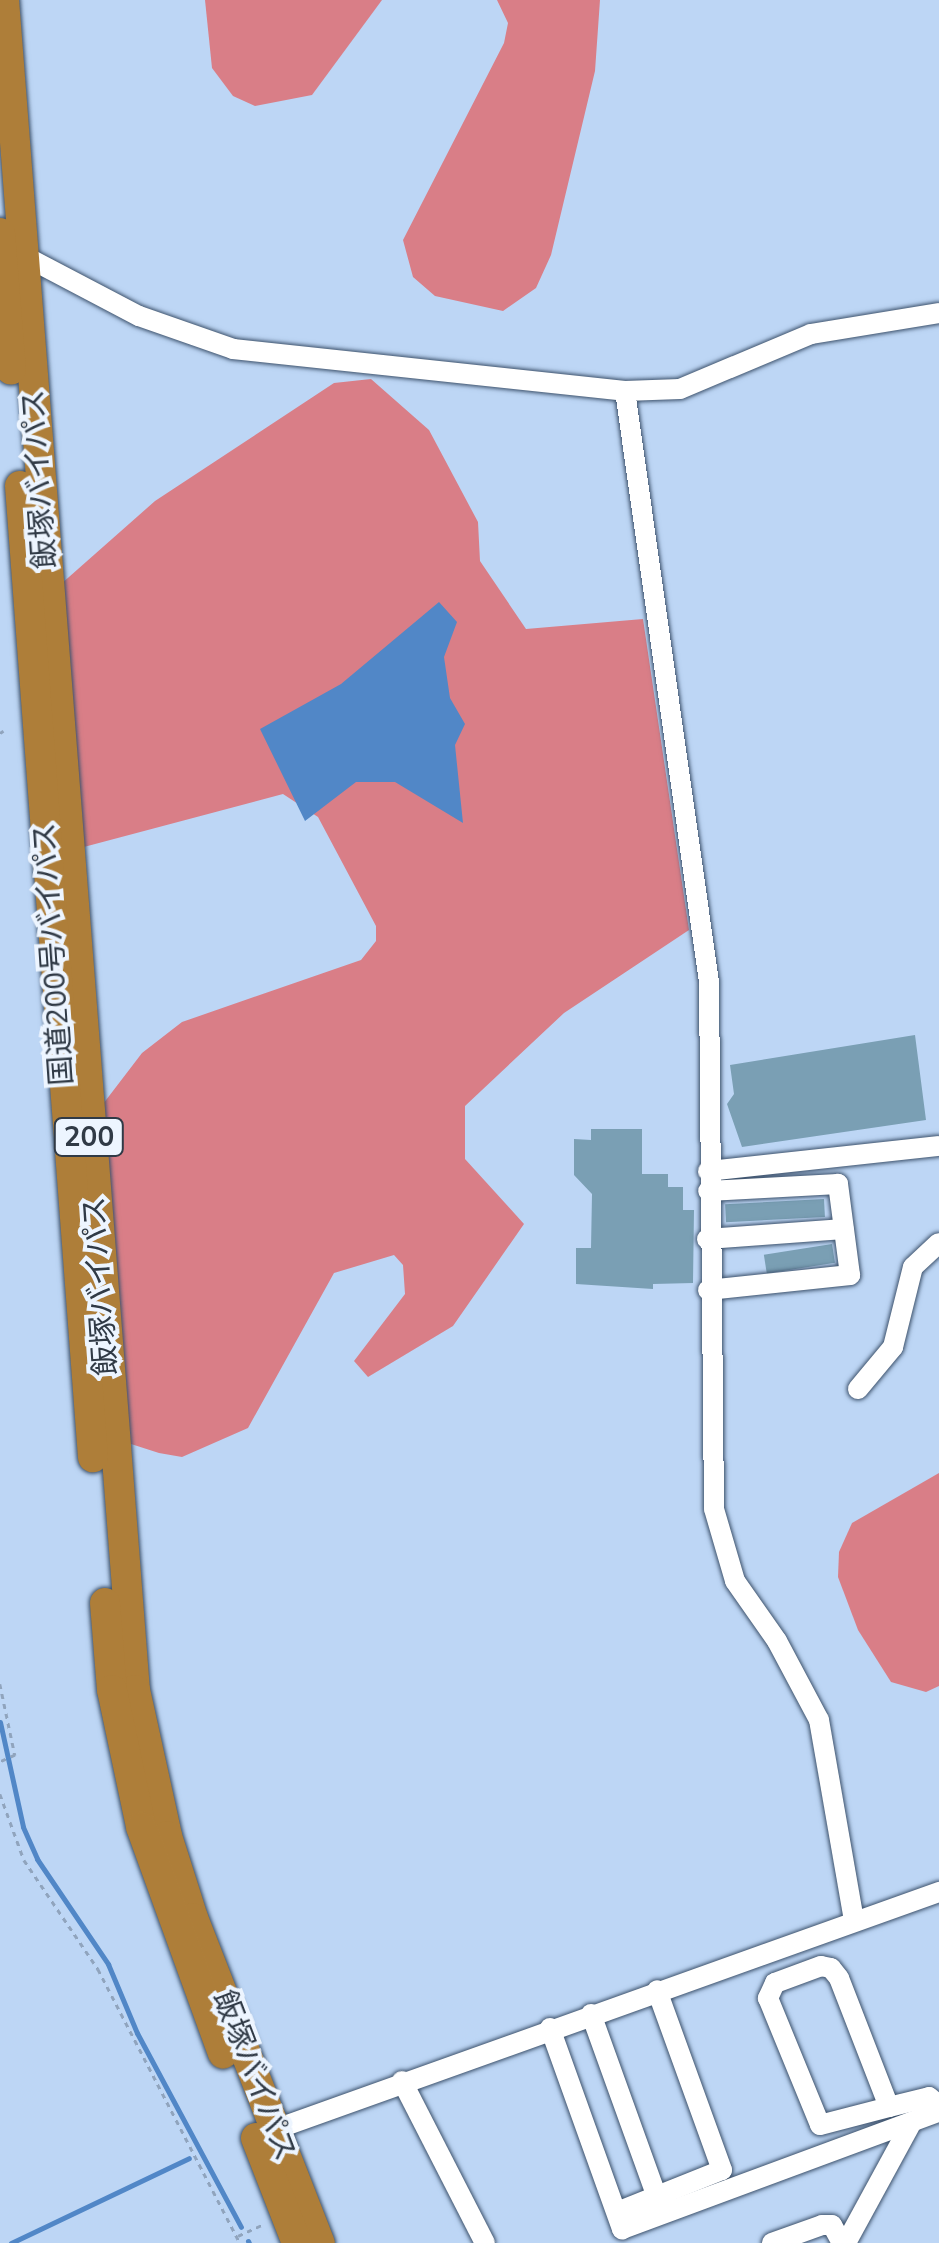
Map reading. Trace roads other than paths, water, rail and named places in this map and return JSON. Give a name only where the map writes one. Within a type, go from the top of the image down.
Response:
[{"type":"highway","name":"200","points":[[4,0],[8,248]]},
{"type":"highway","name":"国道200号バイパス","points":[[0,232],[8,248],[112,1690],[153,1864],[265,2133],[315,2242]]},
{"type":"street","points":[[8,248],[139,316],[232,350],[625,392],[680,388],[811,334],[939,313]]},
{"type":"street","points":[[625,392],[709,982],[707,1239],[714,1509],[736,1581],[819,1720],[854,1920]]},
{"type":"street","points":[[708,1181],[939,1146]]},
{"type":"street","points":[[708,1181],[838,1184],[850,1274],[708,1290]]},
{"type":"street","points":[[707,1239],[844,1229]]},
{"type":"street","points":[[858,1389],[893,1347],[913,1267],[939,1243]]},
{"type":"street","points":[[265,2133],[939,1892]]},
{"type":"street","points":[[621,2228],[912,2122],[939,2108],[929,2097],[820,2125],[768,1998],[775,1983],[820,1966],[831,1968],[889,2107]]},
{"type":"street","points":[[621,2228],[656,2197],[716,2175],[722,2163],[657,1990]]},
{"type":"street","points":[[591,2014],[656,2197]]},
{"type":"street","points":[[550,2028],[621,2228]]},
{"type":"street","points":[[402,2081],[485,2243]]},
{"type":"street","points":[[772,2243],[832,2225],[844,2243],[912,2122]]},
{"type":"water","points":[[439,602],[457,622],[444,657],[450,698],[465,724],[455,745],[463,823],[395,782],[356,782],[305,821],[260,729],[341,684]]},
{"type":"waterway","points":[[0,1722],[23,1827],[37,1859],[108,1964],[137,2033],[241,2227]]},
{"type":"waterway","points":[[11,2243],[189,2158]]}]
